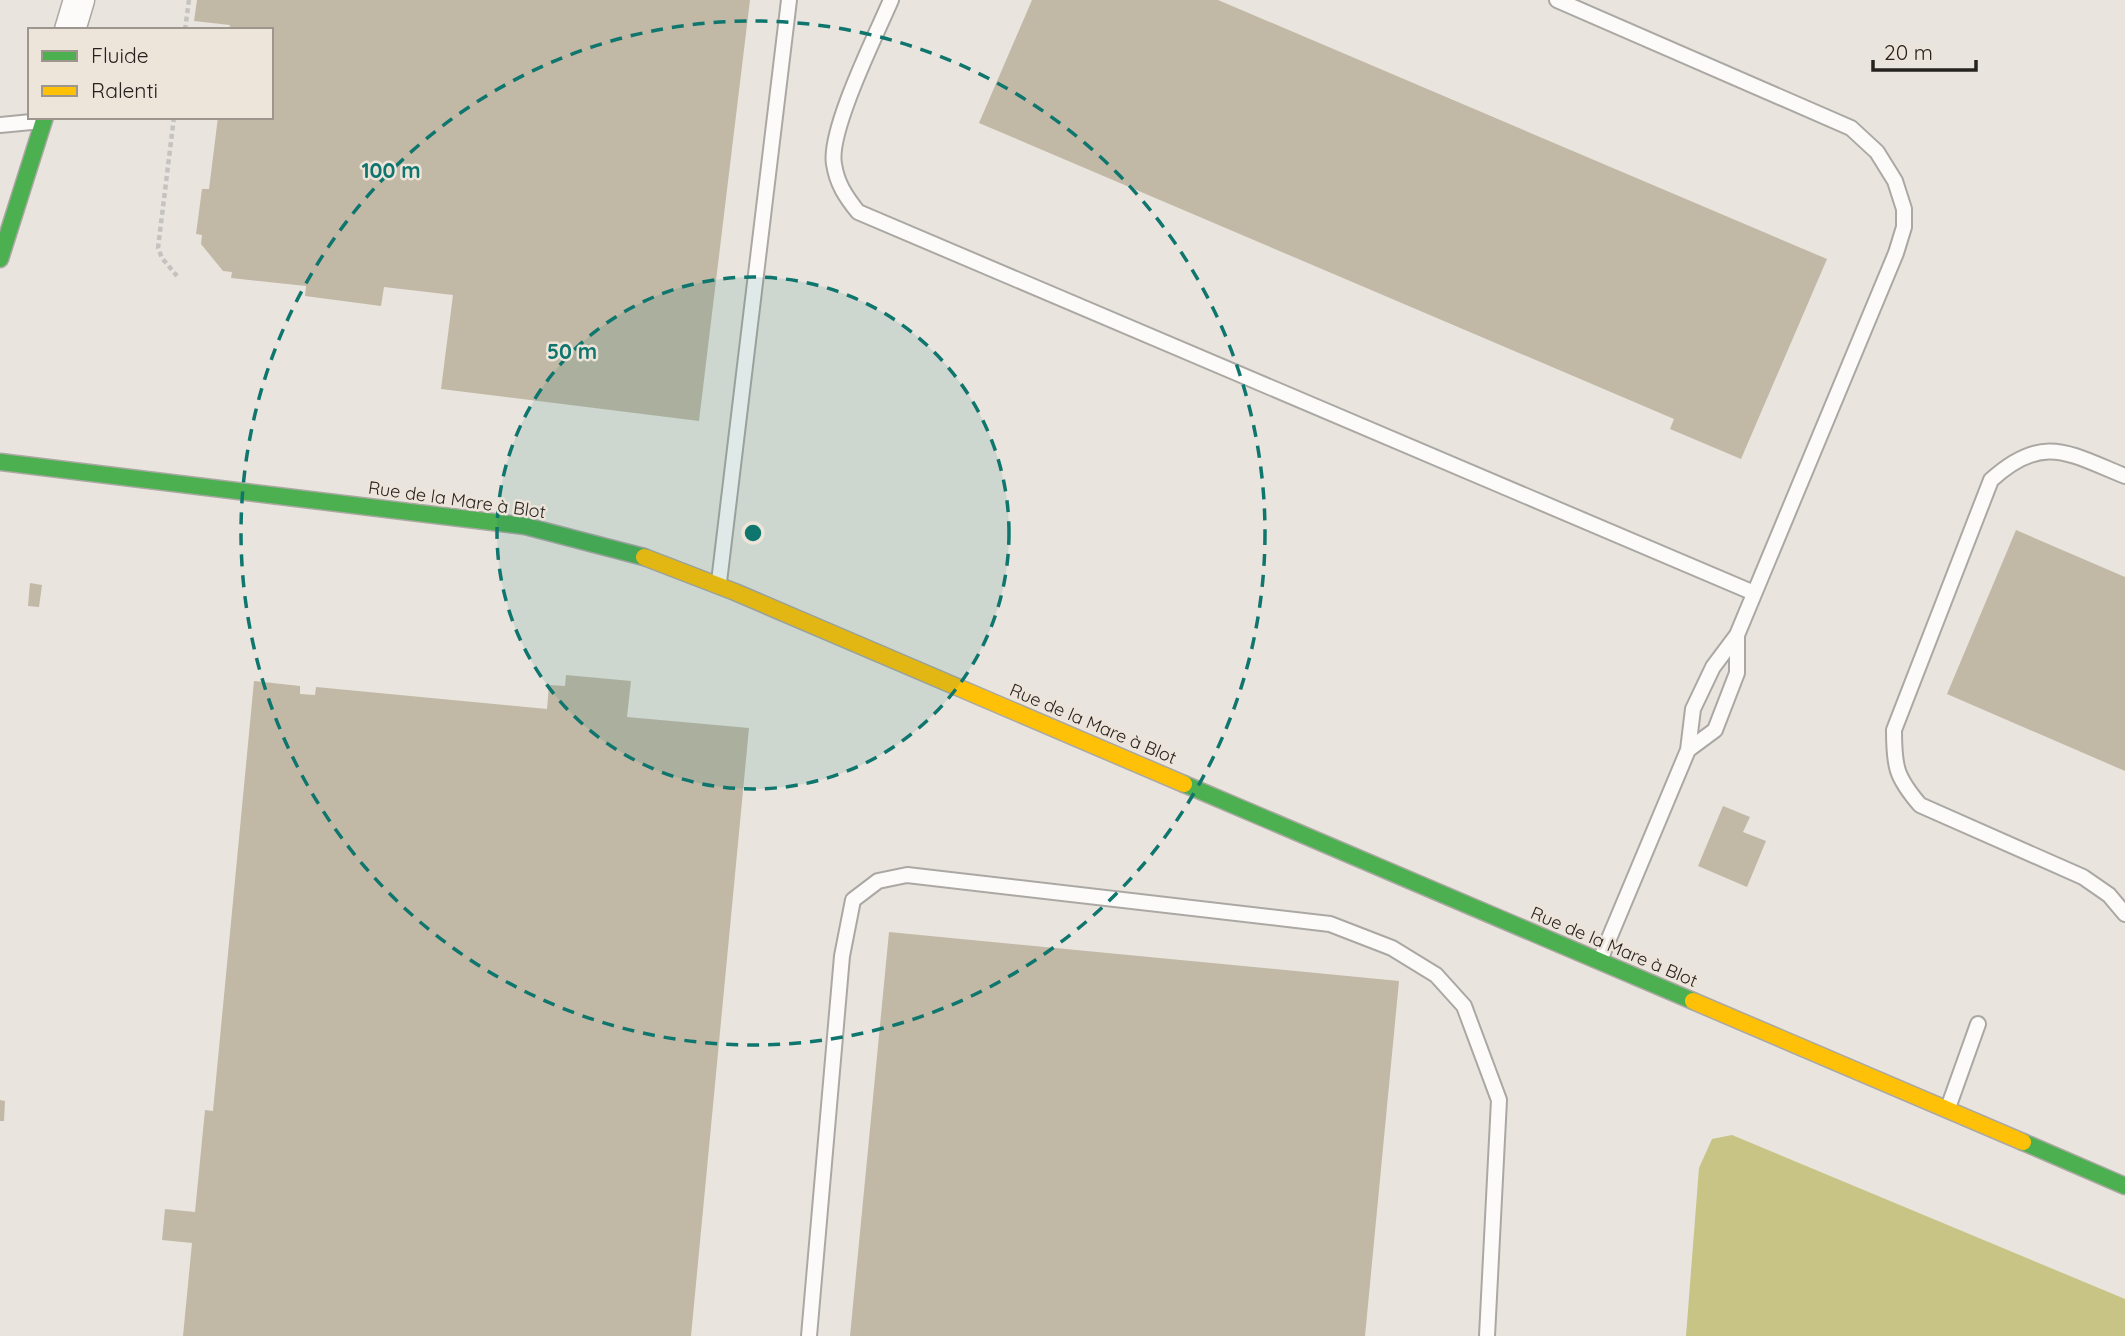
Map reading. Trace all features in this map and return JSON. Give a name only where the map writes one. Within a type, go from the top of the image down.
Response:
[{"type":"street","points":[[72,28],[79,0]]},
{"type":"street","points":[[0,259],[44,119]]},
{"type":"street","name":"Rue de la Mare à Blot","points":[[0,462],[525,526],[633,552],[718,585],[2125,1186]]},
{"type":"lane","points":[[718,585],[789,0]]},
{"type":"lane","points":[[891,0],[838,127],[833,162],[842,192],[858,212],[1754,593]]},
{"type":"lane","points":[[1557,0],[1851,128],[1877,152],[1895,181],[1904,209],[1904,227],[1896,253],[1737,635],[1713,667],[1693,709],[1688,750],[1599,961]]},
{"type":"lane","points":[[0,125],[44,119]]},
{"type":"lane","points":[[2125,476],[2061,450],[2033,453],[2010,463],[1991,480],[1894,730],[1894,759],[1903,784],[1920,805],[2083,877],[2109,895],[2125,914]]},
{"type":"lane","points":[[1688,750],[1715,730],[1737,673],[1737,635]]},
{"type":"lane","points":[[809,1336],[842,956],[853,900],[878,881],[907,875],[1330,924],[1392,948],[1436,975],[1464,1006],[1499,1100],[1486,1336]]},
{"type":"lane","points":[[1947,1110],[1978,1024]]},
{"type":"path","points":[[185,28],[189,0]]},
{"type":"path","points":[[174,119],[159,248],[162,258],[177,276]]},
{"type":"shaded area","points":[[1732,1135],[2125,1299],[2125,1336],[1686,1336],[1699,1168],[1712,1139]]},
{"type":"building","points":[[197,0],[750,0],[699,421],[441,389],[453,295],[384,287],[381,306],[305,296],[306,286],[231,278],[232,272],[223,271],[201,244],[202,235],[196,234],[202,189],[209,189],[218,119],[273,119],[273,28],[229,28],[230,25],[194,21]]},
{"type":"building","points":[[1032,0],[1218,0],[1827,259],[1741,459],[1670,429],[1674,419],[979,123]]},
{"type":"building","points":[[2016,530],[2125,577],[2125,771],[1947,694]]},
{"type":"building","points":[[30,583],[42,585],[39,607],[28,606]]},
{"type":"building","points":[[566,675],[631,681],[627,717],[749,728],[691,1336],[183,1336],[192,1243],[162,1240],[165,1209],[195,1212],[205,1110],[213,1111],[254,681],[300,686],[300,694],[315,695],[316,687],[547,709],[549,685],[565,686]]},
{"type":"building","points":[[1723,806],[1750,817],[1743,832],[1766,841],[1747,887],[1698,866]]},
{"type":"building","points":[[889,932],[1399,981],[1365,1336],[850,1336]]},
{"type":"building","points":[[0,1100],[5,1101],[4,1121],[0,1121]]},
{"type":"traffic: fast","points":[[0,259],[44,119]]},
{"type":"traffic: fast","points":[[0,462],[525,526],[644,557]]},
{"type":"traffic: fast","points":[[1184,784],[1693,1001]]},
{"type":"traffic: fast","points":[[2023,1142],[2125,1186]]},
{"type":"traffic: slow","points":[[644,557],[735,592],[1184,784]]},
{"type":"traffic: slow","points":[[1693,1001],[2023,1142]]}]
